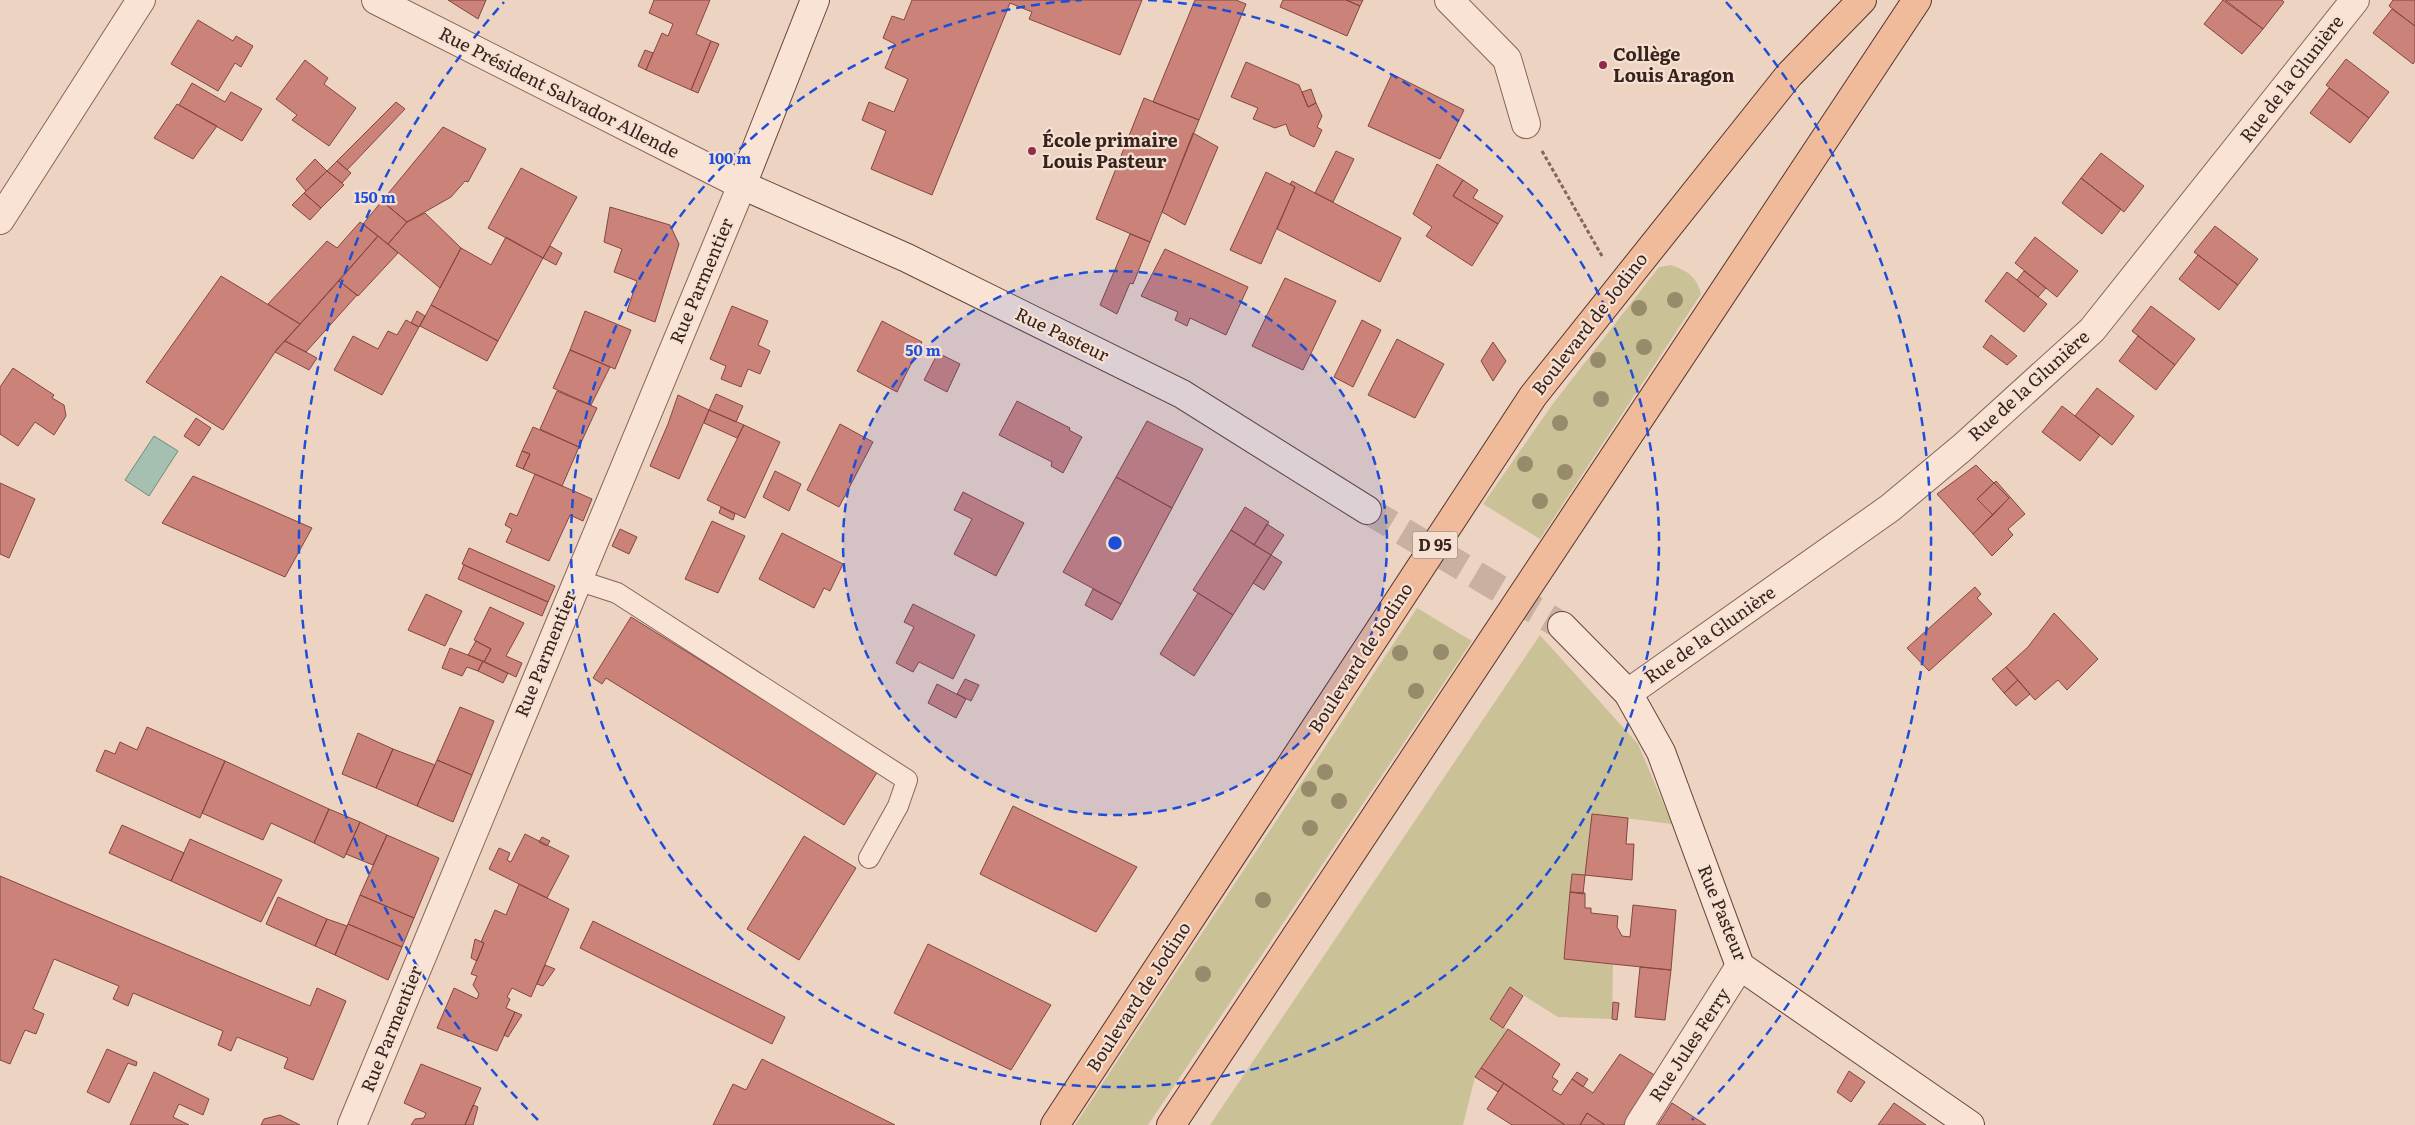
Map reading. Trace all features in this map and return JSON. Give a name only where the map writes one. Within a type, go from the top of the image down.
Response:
[{"type":"main road","name":"Boulevard de Jodino","points":[[1055,1125],[1533,396],[1789,75],[1862,0]]},
{"type":"main road","points":[[1172,1125],[1917,0]]},
{"type":"street","points":[[0,220],[141,0]]},
{"type":"street","name":"Rue Président Salvador Allende","points":[[376,0],[742,185]]},
{"type":"street","name":"Rue Parmentier","points":[[352,1125],[742,185],[815,0]]},
{"type":"street","points":[[1450,0],[1507,59],[1526,124]]},
{"type":"street","name":"Rue de la Glunière","points":[[1628,693],[1890,508],[1963,447],[2092,330],[2355,0]]},
{"type":"street","name":"Rue Pasteur","points":[[742,185],[908,258],[1182,394],[1367,510]]},
{"type":"street","name":"Rue Pasteur","points":[[1562,626],[1628,693],[1661,752],[1740,966],[1970,1125]]},
{"type":"street","name":"Rue Jules Ferry","points":[[1639,1125],[1740,966]]},
{"type":"lane","points":[[577,580],[617,593],[907,780],[898,806],[869,858]]},
{"type":"path","points":[[1526,124],[1620,287]]},
{"type":"shaded area","points":[[1671,265],[1691,275],[1697,283],[1701,294],[1540,539],[1483,504],[1552,405],[1659,267]]},
{"type":"shaded area","points":[[154,436],[178,451],[149,496],[125,480]]},
{"type":"shaded area","points":[[1417,608],[1472,641],[1148,1125],[1075,1125]]},
{"type":"shaded area","points":[[1540,635],[1638,744],[1672,824],[1593,814],[1585,875],[1572,874],[1564,959],[1613,964],[1612,1019],[1558,1017],[1510,987],[1490,1019],[1508,1029],[1475,1077],[1463,1125],[1210,1125]]},
{"type":"building","points":[[448,0],[486,0],[478,19]]},
{"type":"building","points":[[654,0],[710,0],[696,34],[711,41],[691,90],[646,70],[662,33],[668,36],[673,24],[649,13]]},
{"type":"building","points":[[912,0],[1142,0],[1120,55],[1029,19],[1032,12],[1010,3],[932,195],[871,169],[886,131],[862,120],[869,102],[894,112],[908,79],[885,68],[895,44],[883,38],[892,16],[904,20]]},
{"type":"building","points":[[1195,0],[1236,0],[1246,4],[1199,120],[1153,102]]},
{"type":"building","points":[[1283,0],[1346,0],[1360,6],[1347,36],[1280,7]]},
{"type":"building","points":[[1346,0],[1363,0],[1360,6]]},
{"type":"building","points":[[2223,0],[2263,29],[2242,54],[2204,24]]},
{"type":"building","points":[[2225,0],[2282,0],[2284,2],[2263,29]]},
{"type":"building","points":[[2393,0],[2415,0],[2415,26],[2389,6]]},
{"type":"building","points":[[2392,9],[2415,26],[2415,61],[2413,64],[2373,33]]},
{"type":"building","points":[[198,20],[233,41],[236,36],[253,46],[241,67],[235,63],[218,91],[171,64]]},
{"type":"building","points":[[711,41],[719,44],[698,93],[691,90]]},
{"type":"building","points":[[645,50],[653,53],[646,70],[638,66]]},
{"type":"building","points":[[2346,59],[2389,92],[2369,118],[2326,85]]},
{"type":"building","points":[[305,60],[328,78],[324,84],[356,108],[329,146],[292,120],[297,115],[276,99]]},
{"type":"building","points":[[1246,62],[1299,85],[1308,107],[1316,103],[1322,116],[1317,127],[1322,130],[1314,147],[1290,135],[1286,124],[1275,128],[1253,119],[1258,108],[1231,97]]},
{"type":"building","points":[[1392,74],[1464,110],[1440,159],[1368,126]]},
{"type":"building","points":[[192,83],[225,102],[231,92],[262,109],[242,141],[179,105]]},
{"type":"building","points":[[2329,88],[2369,118],[2350,143],[2310,113]]},
{"type":"building","points":[[1311,89],[1316,103],[1308,107],[1302,92]]},
{"type":"building","points":[[1144,98],[1199,120],[1150,242],[1096,219]]},
{"type":"building","points":[[396,102],[405,109],[347,170],[337,161]]},
{"type":"building","points":[[177,104],[217,126],[193,159],[154,138]]},
{"type":"building","points":[[443,127],[486,149],[468,182],[465,181],[451,197],[407,222],[382,201]]},
{"type":"building","points":[[1193,133],[1218,147],[1185,225],[1162,212]]},
{"type":"building","points":[[1336,151],[1354,159],[1333,202],[1315,193]]},
{"type":"building","points":[[2101,153],[2144,186],[2124,212],[2081,178]]},
{"type":"building","points":[[315,159],[327,171],[306,191],[296,179]]},
{"type":"building","points":[[337,161],[351,173],[342,183],[327,171]]},
{"type":"building","points":[[1437,164],[1463,180],[1453,196],[1498,224],[1472,266],[1426,236],[1432,227],[1413,214]]},
{"type":"building","points":[[521,168],[577,197],[543,258],[488,228]]},
{"type":"building","points":[[327,171],[344,185],[321,208],[304,193]]},
{"type":"building","points":[[1266,172],[1295,187],[1261,264],[1230,250]]},
{"type":"building","points":[[2081,178],[2121,209],[2102,234],[2062,203]]},
{"type":"building","points":[[1463,180],[1478,190],[1473,198],[1503,216],[1498,224],[1453,196]]},
{"type":"building","points":[[1292,181],[1401,238],[1380,282],[1277,229],[1295,187],[1290,184]]},
{"type":"building","points":[[304,193],[321,208],[310,220],[292,205]]},
{"type":"building","points":[[382,201],[407,222],[388,244],[363,224]]},
{"type":"building","points":[[610,207],[670,225],[679,244],[655,322],[627,311],[637,281],[614,272],[622,249],[604,242]]},
{"type":"building","points":[[425,213],[461,248],[440,288],[388,244],[407,222]]},
{"type":"building","points":[[360,222],[378,236],[300,324],[268,304],[327,241],[337,248]]},
{"type":"building","points":[[2215,226],[2258,259],[2238,285],[2194,252]]},
{"type":"building","points":[[1130,234],[1150,242],[1133,284],[1130,283],[1117,314],[1100,305]]},
{"type":"building","points":[[378,236],[398,253],[358,296],[339,281]]},
{"type":"building","points":[[506,237],[543,258],[498,341],[431,305],[461,248],[491,265]]},
{"type":"building","points":[[2035,237],[2078,271],[2057,297],[2015,263]]},
{"type":"building","points":[[550,246],[562,253],[556,265],[543,258]]},
{"type":"building","points":[[1165,249],[1248,287],[1226,335],[1190,318],[1187,326],[1175,320],[1178,312],[1141,296]]},
{"type":"building","points":[[2198,255],[2238,285],[2219,310],[2179,279]]},
{"type":"building","points":[[2024,271],[2046,288],[2038,297],[2017,280]]},
{"type":"building","points":[[2007,272],[2047,304],[2024,332],[1985,301]]},
{"type":"building","points":[[221,276],[300,324],[277,349],[223,430],[146,382]]},
{"type":"building","points":[[1285,278],[1336,301],[1303,370],[1252,346]]},
{"type":"building","points":[[339,281],[357,295],[306,352],[285,341]]},
{"type":"building","points":[[431,305],[498,341],[487,361],[420,326]]},
{"type":"building","points":[[732,306],[768,321],[758,345],[770,351],[760,374],[748,369],[741,387],[721,379],[726,366],[710,359]]},
{"type":"building","points":[[2151,306],[2195,339],[2175,365],[2132,331]]},
{"type":"building","points":[[417,311],[425,316],[419,327],[411,323]]},
{"type":"building","points":[[585,311],[631,330],[615,369],[570,350]]},
{"type":"building","points":[[406,320],[419,327],[382,395],[334,370],[353,336],[378,349],[388,331],[397,335]]},
{"type":"building","points":[[1362,320],[1381,330],[1353,387],[1334,377]]},
{"type":"building","points":[[882,321],[922,342],[897,392],[857,371]]},
{"type":"building","points":[[1991,335],[2017,356],[2007,365],[1983,347]]},
{"type":"building","points":[[2138,336],[2175,365],[2156,390],[2119,361]]},
{"type":"building","points":[[1397,339],[1444,364],[1415,418],[1368,395]]},
{"type":"building","points":[[285,341],[317,358],[309,370],[275,352]]},
{"type":"building","points":[[1493,342],[1506,361],[1493,381],[1481,361]]},
{"type":"building","points":[[570,350],[610,367],[591,405],[553,388]]},
{"type":"building","points":[[938,353],[960,364],[947,392],[924,380]]},
{"type":"building","points":[[13,368],[54,395],[52,398],[64,405],[66,416],[54,435],[35,422],[18,446],[0,434],[0,387]]},
{"type":"building","points":[[2097,388],[2134,416],[2112,445],[2075,416]]},
{"type":"building","points":[[557,391],[597,408],[579,447],[540,429]]},
{"type":"building","points":[[716,394],[743,406],[736,422],[709,410]]},
{"type":"building","points":[[678,395],[709,410],[679,479],[650,466]]},
{"type":"building","points":[[1017,401],[1070,428],[1069,430],[1082,437],[1063,473],[1051,466],[1052,462],[999,435]]},
{"type":"building","points":[[2062,406],[2100,435],[2080,461],[2042,432]]},
{"type":"building","points":[[709,410],[744,425],[737,438],[704,423]]},
{"type":"building","points":[[196,418],[211,428],[199,446],[184,436]]},
{"type":"building","points":[[1147,421],[1203,449],[1172,508],[1116,477]]},
{"type":"building","points":[[840,424],[873,442],[839,507],[807,490]]},
{"type":"building","points":[[744,425],[780,442],[745,518],[707,500]]},
{"type":"building","points":[[533,427],[579,447],[562,486],[523,469],[530,454],[522,451]]},
{"type":"building","points":[[522,451],[530,454],[523,469],[516,466]]},
{"type":"building","points":[[1976,465],[1994,483],[1977,499],[1993,515],[1973,534],[1937,494]]},
{"type":"building","points":[[775,471],[801,484],[789,511],[763,497]]},
{"type":"building","points":[[535,474],[592,499],[583,521],[570,515],[549,561],[506,542],[512,529],[505,525],[510,513],[517,516]]},
{"type":"building","points":[[193,476],[312,528],[285,577],[162,523]]},
{"type":"building","points":[[1116,477],[1172,508],[1121,604],[1063,572]]},
{"type":"building","points":[[1996,481],[2025,514],[2008,529],[2013,535],[1992,556],[1973,534],[2009,498],[1994,483]]},
{"type":"building","points":[[0,483],[35,499],[9,558],[0,554]]},
{"type":"building","points":[[1994,483],[2009,498],[1993,515],[1977,499]]},
{"type":"building","points":[[963,492],[1024,523],[996,576],[954,554],[972,519],[954,510]]},
{"type":"building","points":[[721,507],[735,514],[733,520],[719,513]]},
{"type":"building","points":[[1245,507],[1269,522],[1254,545],[1231,530]]},
{"type":"building","points":[[712,521],[745,536],[718,593],[685,579]]},
{"type":"building","points":[[1267,524],[1284,535],[1271,555],[1254,545]]},
{"type":"building","points":[[620,529],[637,537],[629,554],[612,546]]},
{"type":"building","points":[[1231,530],[1271,555],[1233,615],[1193,590]]},
{"type":"building","points":[[782,533],[843,564],[830,591],[824,588],[814,608],[759,579]]},
{"type":"building","points":[[469,548],[555,586],[548,602],[462,564]]},
{"type":"building","points":[[1271,555],[1282,562],[1264,590],[1253,583]]},
{"type":"building","points":[[464,565],[548,602],[542,616],[458,579]]},
{"type":"building","points":[[1975,587],[1981,594],[1977,598],[1992,614],[1929,671],[1907,648]]},
{"type":"building","points":[[1093,589],[1121,604],[1112,620],[1085,605]]},
{"type":"building","points":[[1198,593],[1233,615],[1194,676],[1160,654]]},
{"type":"building","points":[[426,594],[462,611],[445,646],[408,630]]},
{"type":"building","points":[[913,604],[975,635],[953,679],[919,662],[913,672],[896,663],[914,627],[904,622]]},
{"type":"building","points":[[490,607],[524,623],[506,656],[522,663],[516,677],[484,662],[491,649],[474,640]]},
{"type":"building","points":[[2054,613],[2098,659],[2067,690],[2058,680],[2035,700],[2006,667],[2028,647]]},
{"type":"building","points":[[631,617],[878,771],[844,825],[606,678],[602,684],[593,678]]},
{"type":"building","points":[[476,641],[491,649],[484,662],[468,655]]},
{"type":"building","points":[[450,648],[483,661],[478,671],[467,667],[462,676],[442,668]]},
{"type":"building","points":[[483,661],[508,673],[503,683],[478,671]]},
{"type":"building","points":[[2006,667],[2018,680],[2004,693],[1992,679]]},
{"type":"building","points":[[965,679],[979,685],[971,701],[957,694]]},
{"type":"building","points":[[2018,680],[2030,694],[2016,706],[2004,693]]},
{"type":"building","points":[[937,684],[966,699],[956,718],[928,703]]},
{"type":"building","points":[[460,707],[494,721],[472,775],[437,760]]},
{"type":"building","points":[[147,727],[225,761],[200,818],[96,771],[105,750],[115,754],[120,742],[137,750]]},
{"type":"building","points":[[358,733],[393,749],[376,788],[342,774]]},
{"type":"building","points":[[393,749],[435,765],[417,806],[376,788]]},
{"type":"building","points":[[437,760],[472,775],[453,822],[417,806]]},
{"type":"building","points":[[225,761],[329,809],[314,843],[271,823],[263,840],[202,813]]},
{"type":"building","points":[[1013,806],[1137,867],[1096,932],[980,874]]},
{"type":"building","points":[[329,809],[360,822],[344,858],[314,843]]},
{"type":"building","points":[[1592,814],[1628,818],[1626,844],[1634,844],[1632,880],[1585,875]]},
{"type":"building","points":[[360,822],[387,835],[373,865],[346,854]]},
{"type":"building","points":[[122,825],[184,853],[171,881],[109,853]]},
{"type":"building","points":[[525,834],[569,856],[547,898],[489,869],[499,848],[510,853],[507,860],[511,862]]},
{"type":"building","points":[[387,835],[439,858],[414,918],[360,895]]},
{"type":"building","points":[[804,836],[856,868],[799,960],[747,929]]},
{"type":"building","points":[[542,837],[550,841],[547,846],[539,842]]},
{"type":"building","points":[[190,839],[282,880],[261,922],[171,881]]},
{"type":"building","points":[[1572,874],[1585,875],[1583,894],[1570,892]]},
{"type":"building","points":[[0,876],[310,1006],[317,988],[346,1001],[313,1080],[284,1068],[288,1058],[237,1037],[231,1051],[218,1045],[223,1031],[133,993],[128,1006],[113,999],[119,986],[54,959],[33,1009],[44,1014],[36,1034],[25,1030],[10,1064],[0,1060]]},
{"type":"building","points":[[519,884],[569,909],[531,997],[512,988],[507,997],[510,999],[506,1008],[515,1012],[497,1051],[437,1028],[454,988],[477,999],[479,994],[473,985],[477,976],[471,974],[484,943],[481,942],[495,910],[506,915]]},
{"type":"building","points":[[1570,892],[1585,893],[1585,908],[1591,908],[1591,913],[1618,916],[1617,927],[1622,936],[1630,937],[1633,905],[1676,910],[1671,970],[1564,959]]},
{"type":"building","points":[[360,895],[414,918],[402,947],[348,924]]},
{"type":"building","points":[[278,897],[327,919],[315,946],[266,924]]},
{"type":"building","points":[[327,919],[347,926],[335,955],[315,946]]},
{"type":"building","points":[[593,921],[785,1017],[772,1044],[580,948]]},
{"type":"building","points":[[348,924],[402,947],[388,980],[335,955]]},
{"type":"building","points":[[475,939],[484,943],[477,961],[471,958]]},
{"type":"building","points":[[928,944],[1051,1005],[1011,1070],[894,1013]]},
{"type":"building","points":[[545,965],[555,969],[543,986],[537,984]]},
{"type":"building","points":[[1640,967],[1671,970],[1665,1020],[1635,1017]]},
{"type":"building","points":[[1510,987],[1523,996],[1503,1028],[1490,1019]]},
{"type":"building","points":[[1613,1002],[1619,1003],[1617,1020],[1612,1019]]},
{"type":"building","points":[[515,1012],[522,1015],[508,1037],[504,1035]]},
{"type":"building","points":[[1508,1029],[1560,1064],[1552,1077],[1558,1081],[1552,1090],[1561,1095],[1572,1079],[1593,1093],[1620,1054],[1656,1076],[1624,1125],[1605,1125],[1587,1113],[1580,1125],[1565,1125],[1481,1068]]},
{"type":"building","points":[[107,1049],[137,1062],[136,1066],[128,1063],[109,1103],[87,1092]]},
{"type":"building","points":[[762,1059],[895,1125],[713,1125],[733,1084],[746,1090]]},
{"type":"building","points":[[421,1064],[481,1088],[465,1125],[411,1125],[415,1119],[424,1118],[426,1113],[404,1103]]},
{"type":"building","points":[[1481,1068],[1504,1083],[1498,1092],[1475,1077]]},
{"type":"building","points":[[1849,1071],[1865,1082],[1851,1102],[1837,1092]]},
{"type":"building","points":[[154,1072],[209,1099],[203,1115],[179,1104],[173,1117],[189,1125],[130,1125]]},
{"type":"building","points":[[1577,1072],[1588,1079],[1583,1087],[1572,1079]]},
{"type":"building","points":[[1504,1083],[1565,1125],[1512,1125],[1487,1109]]},
{"type":"building","points":[[1672,1103],[1686,1112],[1706,1125],[1658,1125]]},
{"type":"building","points":[[1894,1103],[1926,1125],[1878,1125]]},
{"type":"building","points":[[473,1105],[478,1107],[473,1125],[465,1125]]},
{"type":"building","points":[[1587,1113],[1605,1125],[1580,1125]]},
{"type":"building","points":[[280,1115],[300,1125],[261,1125],[264,1119]]},
{"type":"tunnel","points":[[1367,510],[1562,626]]},
{"type":"place","name":"Collège Louis Aragon","points":[[1603,65]]},
{"type":"place","name":"École primaire Louis Pasteur","points":[[1032,151]]}]
